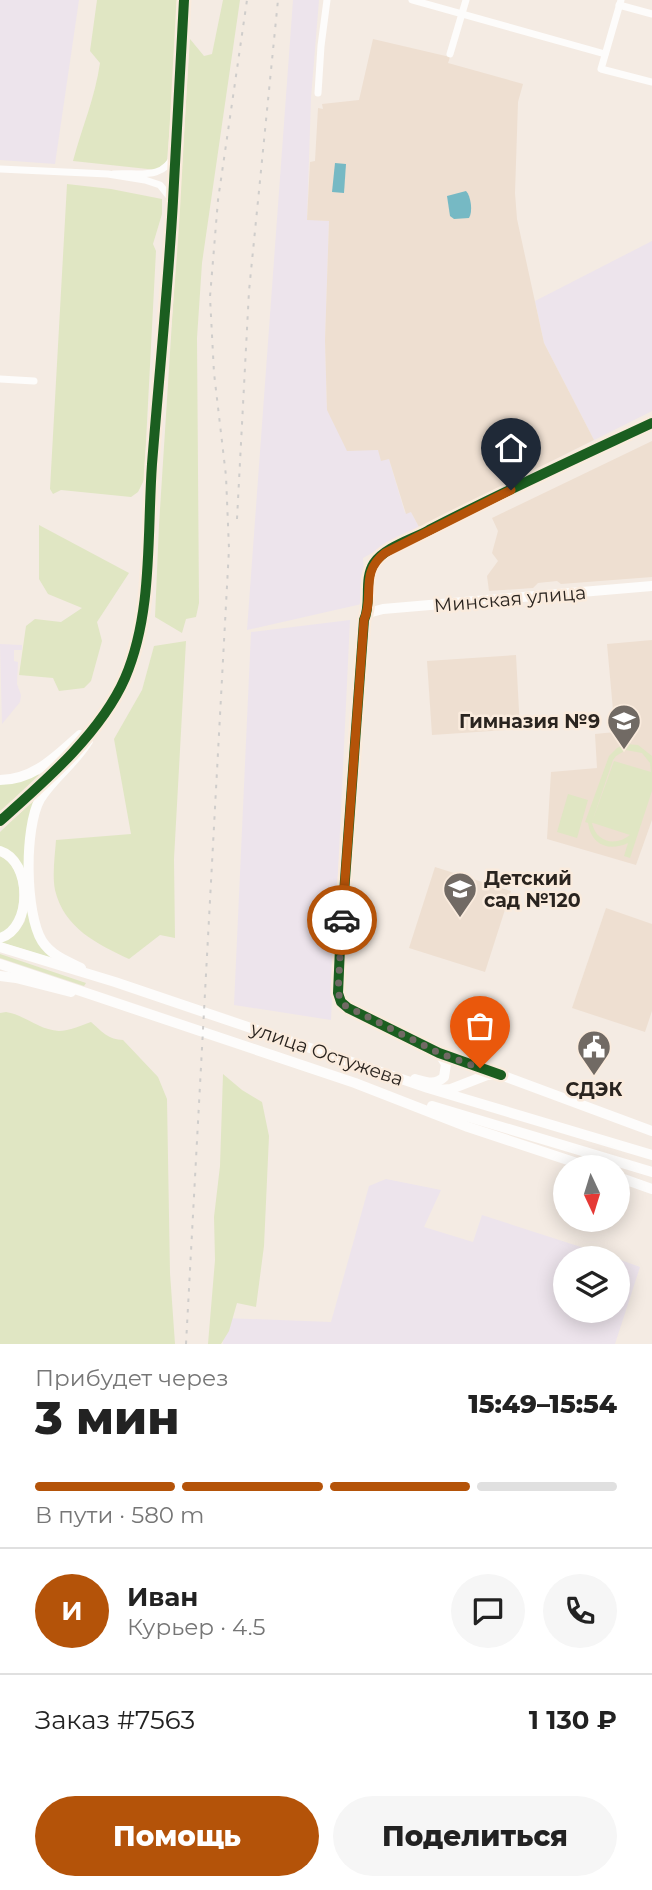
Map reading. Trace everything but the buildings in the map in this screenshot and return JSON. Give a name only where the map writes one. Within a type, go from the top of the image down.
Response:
[{"type":"main road","name":"улица Остужева","points":[[0,947],[115,982],[428,1088]]},
{"type":"main road","name":"улица Остужева","points":[[0,964],[355,1083],[468,1127],[553,1155]]},
{"type":"main road","points":[[355,1083],[652,1172]]},
{"type":"main road","points":[[428,1088],[652,1154]]},
{"type":"main road","points":[[630,1181],[652,1189]]},
{"type":"street","points":[[115,982],[57,956],[43,941],[33,913],[29,869],[31,827],[40,800],[75,760],[121,685],[132,660],[144,610],[173,202],[184,0]]},
{"type":"street","points":[[318,93],[327,0]]},
{"type":"street","points":[[412,0],[605,54]]},
{"type":"street","points":[[450,54],[466,0]]},
{"type":"street","points":[[652,15],[620,3],[601,69],[652,82]]},
{"type":"street","points":[[0,169],[108,174],[156,173],[169,165],[175,151]]},
{"type":"street","points":[[108,174],[155,182],[173,202]]},
{"type":"street","points":[[0,379],[34,381]]},
{"type":"street","points":[[652,423],[470,509],[385,553],[373,565],[368,613],[364,620],[338,993],[341,1002],[348,1008],[439,1053],[652,1131]]},
{"type":"street","name":"Минская улица","points":[[368,613],[383,609],[652,586]]},
{"type":"street","points":[[0,780],[23,776],[43,767],[106,711]]},
{"type":"street","points":[[0,821],[56,769],[106,711]]},
{"type":"street","points":[[0,851],[13,858],[19,866],[23,895],[19,923],[8,935],[0,938]]},
{"type":"street","points":[[0,976],[113,1003]]},
{"type":"street","points":[[360,1065],[421,1081],[437,1082],[444,1077],[447,1070],[439,1053]]},
{"type":"street","name":"улица Остужева","points":[[428,1088],[447,1090],[475,1078],[501,1075]]},
{"type":"shaded area","points":[[0,0],[79,0],[55,164],[0,160]]},
{"type":"shaded area","points":[[293,0],[319,0],[311,98],[307,219],[329,221],[325,341],[327,410],[389,459],[405,513],[411,512],[419,527],[363,558],[366,603],[247,630]]},
{"type":"shaded area","points":[[373,39],[450,57],[448,63],[523,84],[518,102],[515,193],[517,219],[544,343],[594,440],[419,527],[411,512],[406,514],[389,459],[381,461],[378,450],[347,451],[327,410],[325,341],[329,221],[307,220],[310,162],[315,161],[318,108],[323,109],[322,104],[359,100]]},
{"type":"shaded area","points":[[652,241],[652,411],[594,440],[544,343],[535,301]]},
{"type":"shaded area","points":[[652,441],[652,577],[561,584],[557,581],[538,583],[533,588],[489,591],[487,576],[498,561],[492,553],[498,531],[492,518]]},
{"type":"shaded area","points":[[350,620],[331,1020],[234,1005],[251,632]]},
{"type":"shaded area","name":"Гимназия №9","points":[[652,640],[652,820],[636,865],[547,839],[551,772],[597,768],[595,734],[615,732],[607,644]]},
{"type":"shaded area","points":[[0,644],[22,645],[22,650],[14,650],[14,661],[18,662],[20,702],[2,724]]},
{"type":"shaded area","points":[[516,655],[520,729],[432,735],[427,661]]},
{"type":"shaded area","name":"Детский сад №120","points":[[435,867],[511,891],[485,972],[409,948]]},
{"type":"shaded area","points":[[606,908],[652,924],[652,1011],[645,1032],[572,1008]]},
{"type":"shaded area","points":[[386,1179],[441,1190],[424,1227],[473,1242],[482,1215],[578,1246],[553,1246],[553,1323],[622,1323],[615,1344],[223,1344],[224,1318],[331,1322],[369,1186]]},
{"type":"shaded area","points":[[630,1263],[640,1267],[630,1298]]},
{"type":"green space","points":[[97,0],[180,0],[167,161],[157,170],[73,161],[92,100],[100,63],[90,51]]},
{"type":"green space","points":[[223,0],[240,0],[202,263],[197,338],[199,603],[196,617],[186,619],[182,633],[155,617],[190,39],[204,56],[212,54]]},
{"type":"green space","points":[[67,184],[162,199],[162,214],[153,244],[156,251],[144,480],[138,492],[131,497],[61,490],[53,494],[50,489]]},
{"type":"green space","points":[[39,525],[129,573],[97,622],[102,641],[91,681],[84,688],[59,691],[53,678],[19,675],[26,626],[35,619],[61,622],[82,608],[48,594],[39,579]]},
{"type":"green space","points":[[186,641],[174,859],[175,938],[160,935],[129,959],[94,941],[66,915],[59,903],[54,884],[56,840],[131,834],[114,739],[142,690],[154,646]]},
{"type":"green space","points":[[626,744],[638,745],[652,756],[652,791],[630,858],[624,856],[628,843],[614,847],[602,845],[593,837],[588,823],[585,822],[609,756]],"holes":[[[626,750],[642,753],[650,763],[651,772],[614,761],[592,822],[613,760]],[[593,823],[630,835],[618,841],[607,841],[598,835]]]},
{"type":"green space","points":[[39,775],[0,812],[0,783]]},
{"type":"green space","points":[[568,794],[588,800],[577,838],[557,832]]},
{"type":"green space","points":[[37,797],[31,918],[55,959],[0,942],[20,929],[25,921],[26,907],[24,876],[0,848],[0,832]]},
{"type":"green space","points":[[0,856],[14,869],[19,886],[19,905],[16,924],[0,934]]},
{"type":"green space","points":[[0,954],[86,983],[84,986],[0,958]]},
{"type":"green space","points":[[6,1012],[59,1031],[91,1022],[109,1037],[123,1040],[158,1077],[167,1099],[170,1273],[175,1344],[0,1344],[0,1013]]},
{"type":"green space","points":[[223,1074],[262,1102],[269,1136],[264,1246],[256,1307],[237,1303],[229,1331],[221,1344],[208,1344],[215,1260],[214,1217],[220,1166]]},
{"type":"water","points":[[335,163],[346,164],[344,193],[332,192]]},
{"type":"water","points":[[466,191],[471,208],[469,218],[454,219],[450,216],[447,196]]},
{"type":"railway","points":[[186,1344],[229,549],[226,476],[214,373],[210,297],[218,200],[247,0]]},
{"type":"railway","points":[[237,519],[249,291],[278,0]]},
{"type":"cycle path","points":[[0,821],[70,755],[102,718],[125,678],[140,627],[145,600],[152,464],[171,234],[184,0]]},
{"type":"cycle path","points":[[501,1075],[439,1053],[348,1008],[341,1002],[338,993],[369,577],[374,563],[392,548],[652,423]]},
{"type":"way so far","points":[[342,920],[338,993],[341,1002],[439,1053],[480,1068]]},
{"type":"place","name":"Гимназия №9","points":[[624,751]]},
{"type":"place","name":"Детский сад №120","points":[[460,919]]},
{"type":"place","name":"СДЭК","points":[[594,1077]]},
{"type":"route","points":[[342,920],[364,620],[368,613],[369,583],[373,565],[385,553],[511,490]]}]
